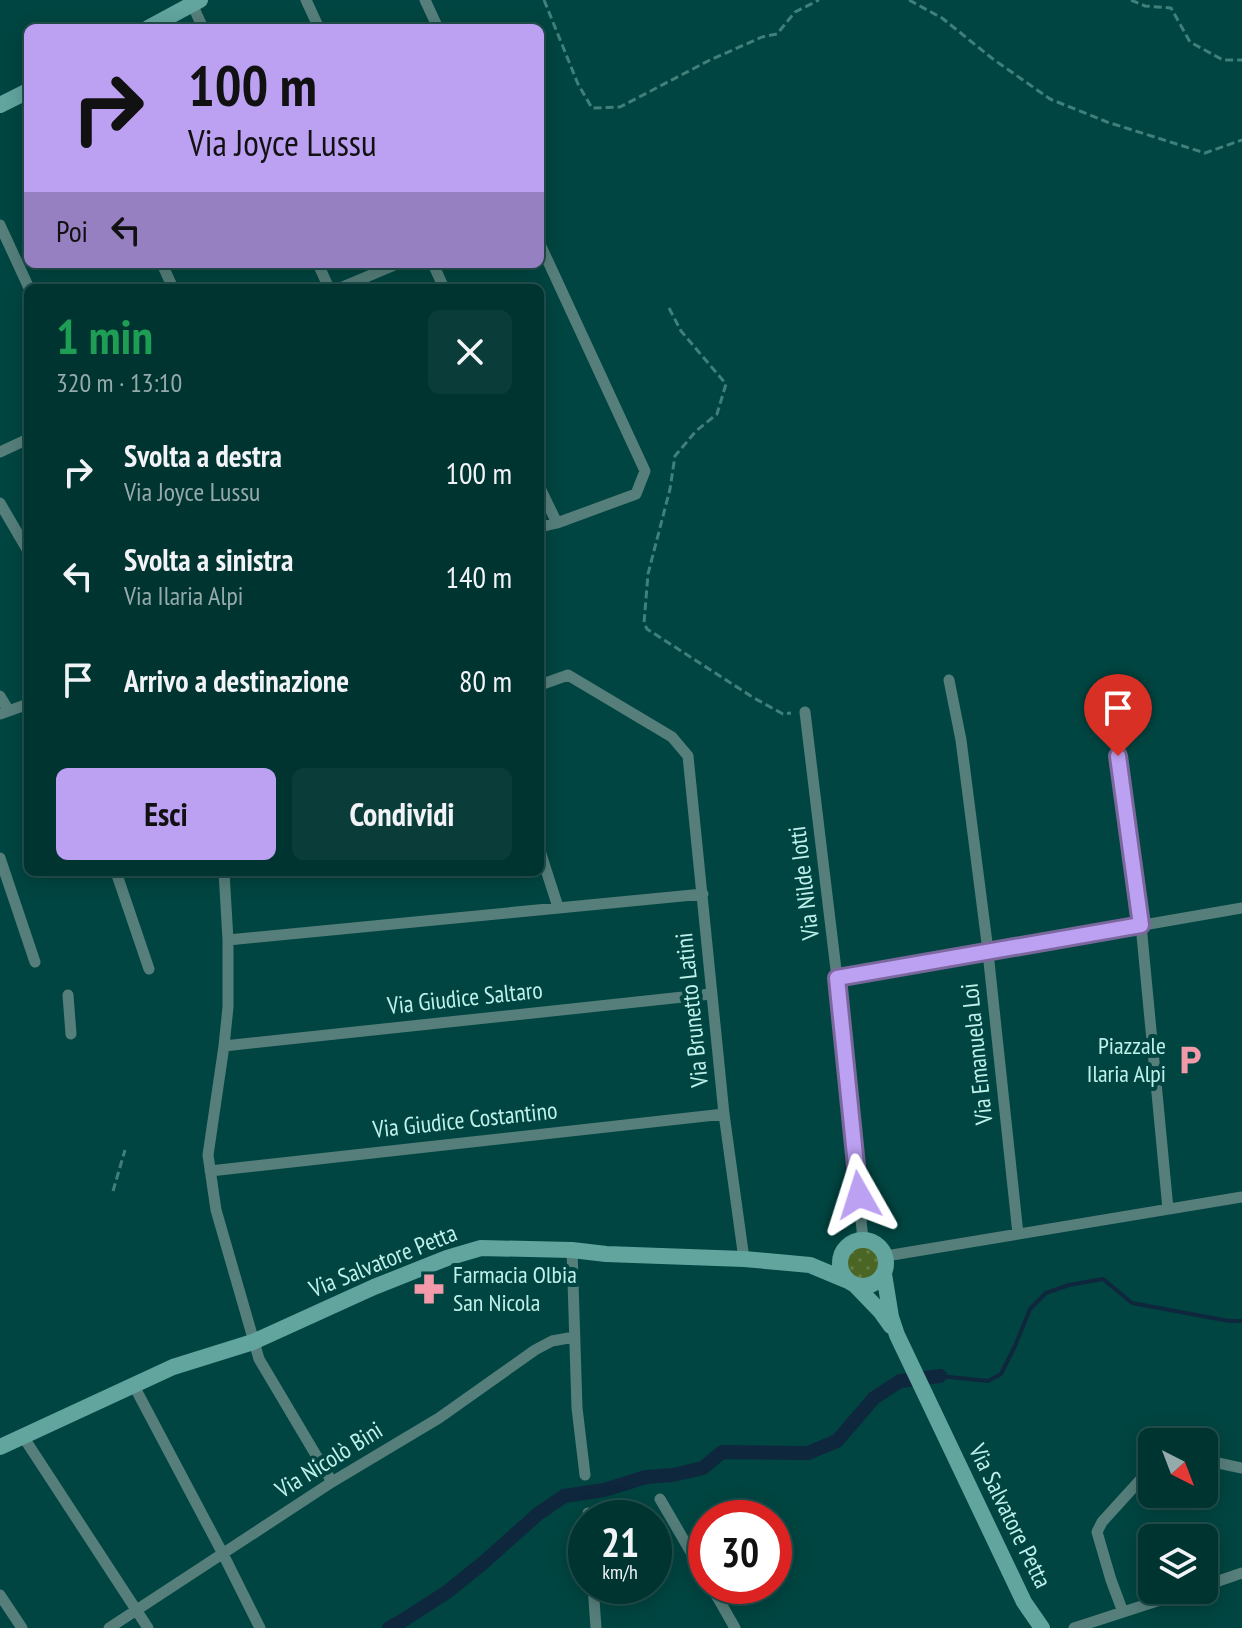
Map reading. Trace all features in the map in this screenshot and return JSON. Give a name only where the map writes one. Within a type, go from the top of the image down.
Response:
[{"type":"street","points":[[306,0],[317,24]]},
{"type":"street","points":[[425,0],[436,24]]},
{"type":"street","points":[[155,24],[194,1],[202,24]]},
{"type":"street","points":[[0,105],[24,93]]},
{"type":"street","points":[[0,225],[27,284]]},
{"type":"street","points":[[544,253],[645,471],[636,494],[544,526]]},
{"type":"street","points":[[350,284],[388,268]]},
{"type":"street","points":[[0,452],[24,441]]},
{"type":"street","points":[[544,496],[557,523]]},
{"type":"street","points":[[0,503],[24,544]]},
{"type":"street","name":"Via Brunetto Latini","points":[[544,684],[568,675],[672,737],[688,756],[724,1114],[744,1259]]},
{"type":"street","name":"Via Emanuela Loi","points":[[949,680],[961,740],[988,951],[1018,1234]]},
{"type":"street","points":[[0,696],[5,712],[24,705]]},
{"type":"street","name":"Via Nilde Iotti","points":[[805,712],[837,978],[863,1240]]},
{"type":"street","points":[[1114,727],[1141,925],[1168,1209]]},
{"type":"street","points":[[0,858],[35,962]]},
{"type":"street","points":[[544,863],[558,907]]},
{"type":"street","points":[[117,876],[149,969]]},
{"type":"street","points":[[224,876],[228,1007],[208,1155],[216,1210],[259,1359],[332,1482]]},
{"type":"street","points":[[228,940],[703,894]]},
{"type":"street","points":[[837,978],[1242,908]]},
{"type":"street","name":"Via Giudice Saltaro","points":[[224,1046],[711,994]]},
{"type":"street","points":[[68,995],[71,1034]]},
{"type":"street","name":"Via Giudice Costantino","points":[[210,1171],[724,1114]]},
{"type":"street","points":[[886,1256],[1242,1197]]},
{"type":"street","points":[[810,1265],[825,1262],[853,1242],[869,1240],[879,1246],[886,1256],[887,1266],[879,1281],[863,1287],[850,1283],[840,1265],[844,1249]]},
{"type":"street","name":"Via Salvatore Petta","points":[[0,1447],[173,1367],[253,1342],[374,1287],[481,1248],[572,1250],[810,1265],[850,1283],[881,1312],[897,1335]]},
{"type":"street","points":[[572,1250],[577,1408],[585,1475]]},
{"type":"street","name":"Via Salvatore Petta","points":[[884,1274],[897,1335],[1024,1602],[1042,1628]]},
{"type":"street","name":"Via Nicolò Bini","points":[[109,1628],[332,1482],[439,1418],[535,1350],[552,1341],[574,1337]]},
{"type":"street","points":[[133,1384],[260,1628]]},
{"type":"street","points":[[24,1438],[148,1628]]},
{"type":"street","points":[[1218,1463],[1242,1468]]},
{"type":"street","points":[[1123,1612],[1097,1532],[1102,1522],[1138,1482]]},
{"type":"street","points":[[660,1499],[688,1547]]},
{"type":"street","points":[[1218,1581],[1242,1573]]},
{"type":"street","points":[[0,1595],[22,1628]]},
{"type":"street","points":[[594,1604],[596,1628]]},
{"type":"street","points":[[721,1604],[735,1628]]},
{"type":"street","points":[[1074,1628],[1148,1604]]},
{"type":"path","points":[[544,0],[578,84],[592,108],[620,107],[710,60],[762,37],[777,34],[795,12],[819,0]]},
{"type":"path","points":[[909,0],[942,18],[1050,99],[1107,122],[1205,153],[1242,140]]},
{"type":"path","points":[[1131,0],[1145,6],[1171,8],[1190,42],[1223,60],[1242,60]]},
{"type":"path","points":[[669,308],[681,331],[726,384],[717,414],[696,431],[675,456],[670,489],[648,574],[644,623],[647,629],[764,704],[783,714],[805,712]]},
{"type":"path","points":[[113,1191],[125,1150]]},
{"type":"green space","points":[[863,1246],[875,1251],[880,1263],[875,1275],[863,1280],[851,1275],[846,1263],[851,1251]]},
{"type":"waterway","points":[[940,1376],[988,1381],[1001,1374],[1030,1309],[1046,1293],[1069,1285],[1103,1279],[1132,1303],[1242,1321]]},
{"type":"waterway","points":[[389,1628],[447,1592],[538,1514],[564,1496],[604,1490],[646,1477],[703,1468],[722,1452],[808,1453],[837,1441],[874,1398],[900,1381],[940,1376]]},
{"type":"place","name":"Piazzale Ilaria Alpi","points":[[1190,1060]]},
{"type":"place","name":"Farmacia Olbia San Nicola","points":[[429,1289]]},
{"type":"route","points":[[859,1195],[837,978],[1141,925],[1118,756]]}]
